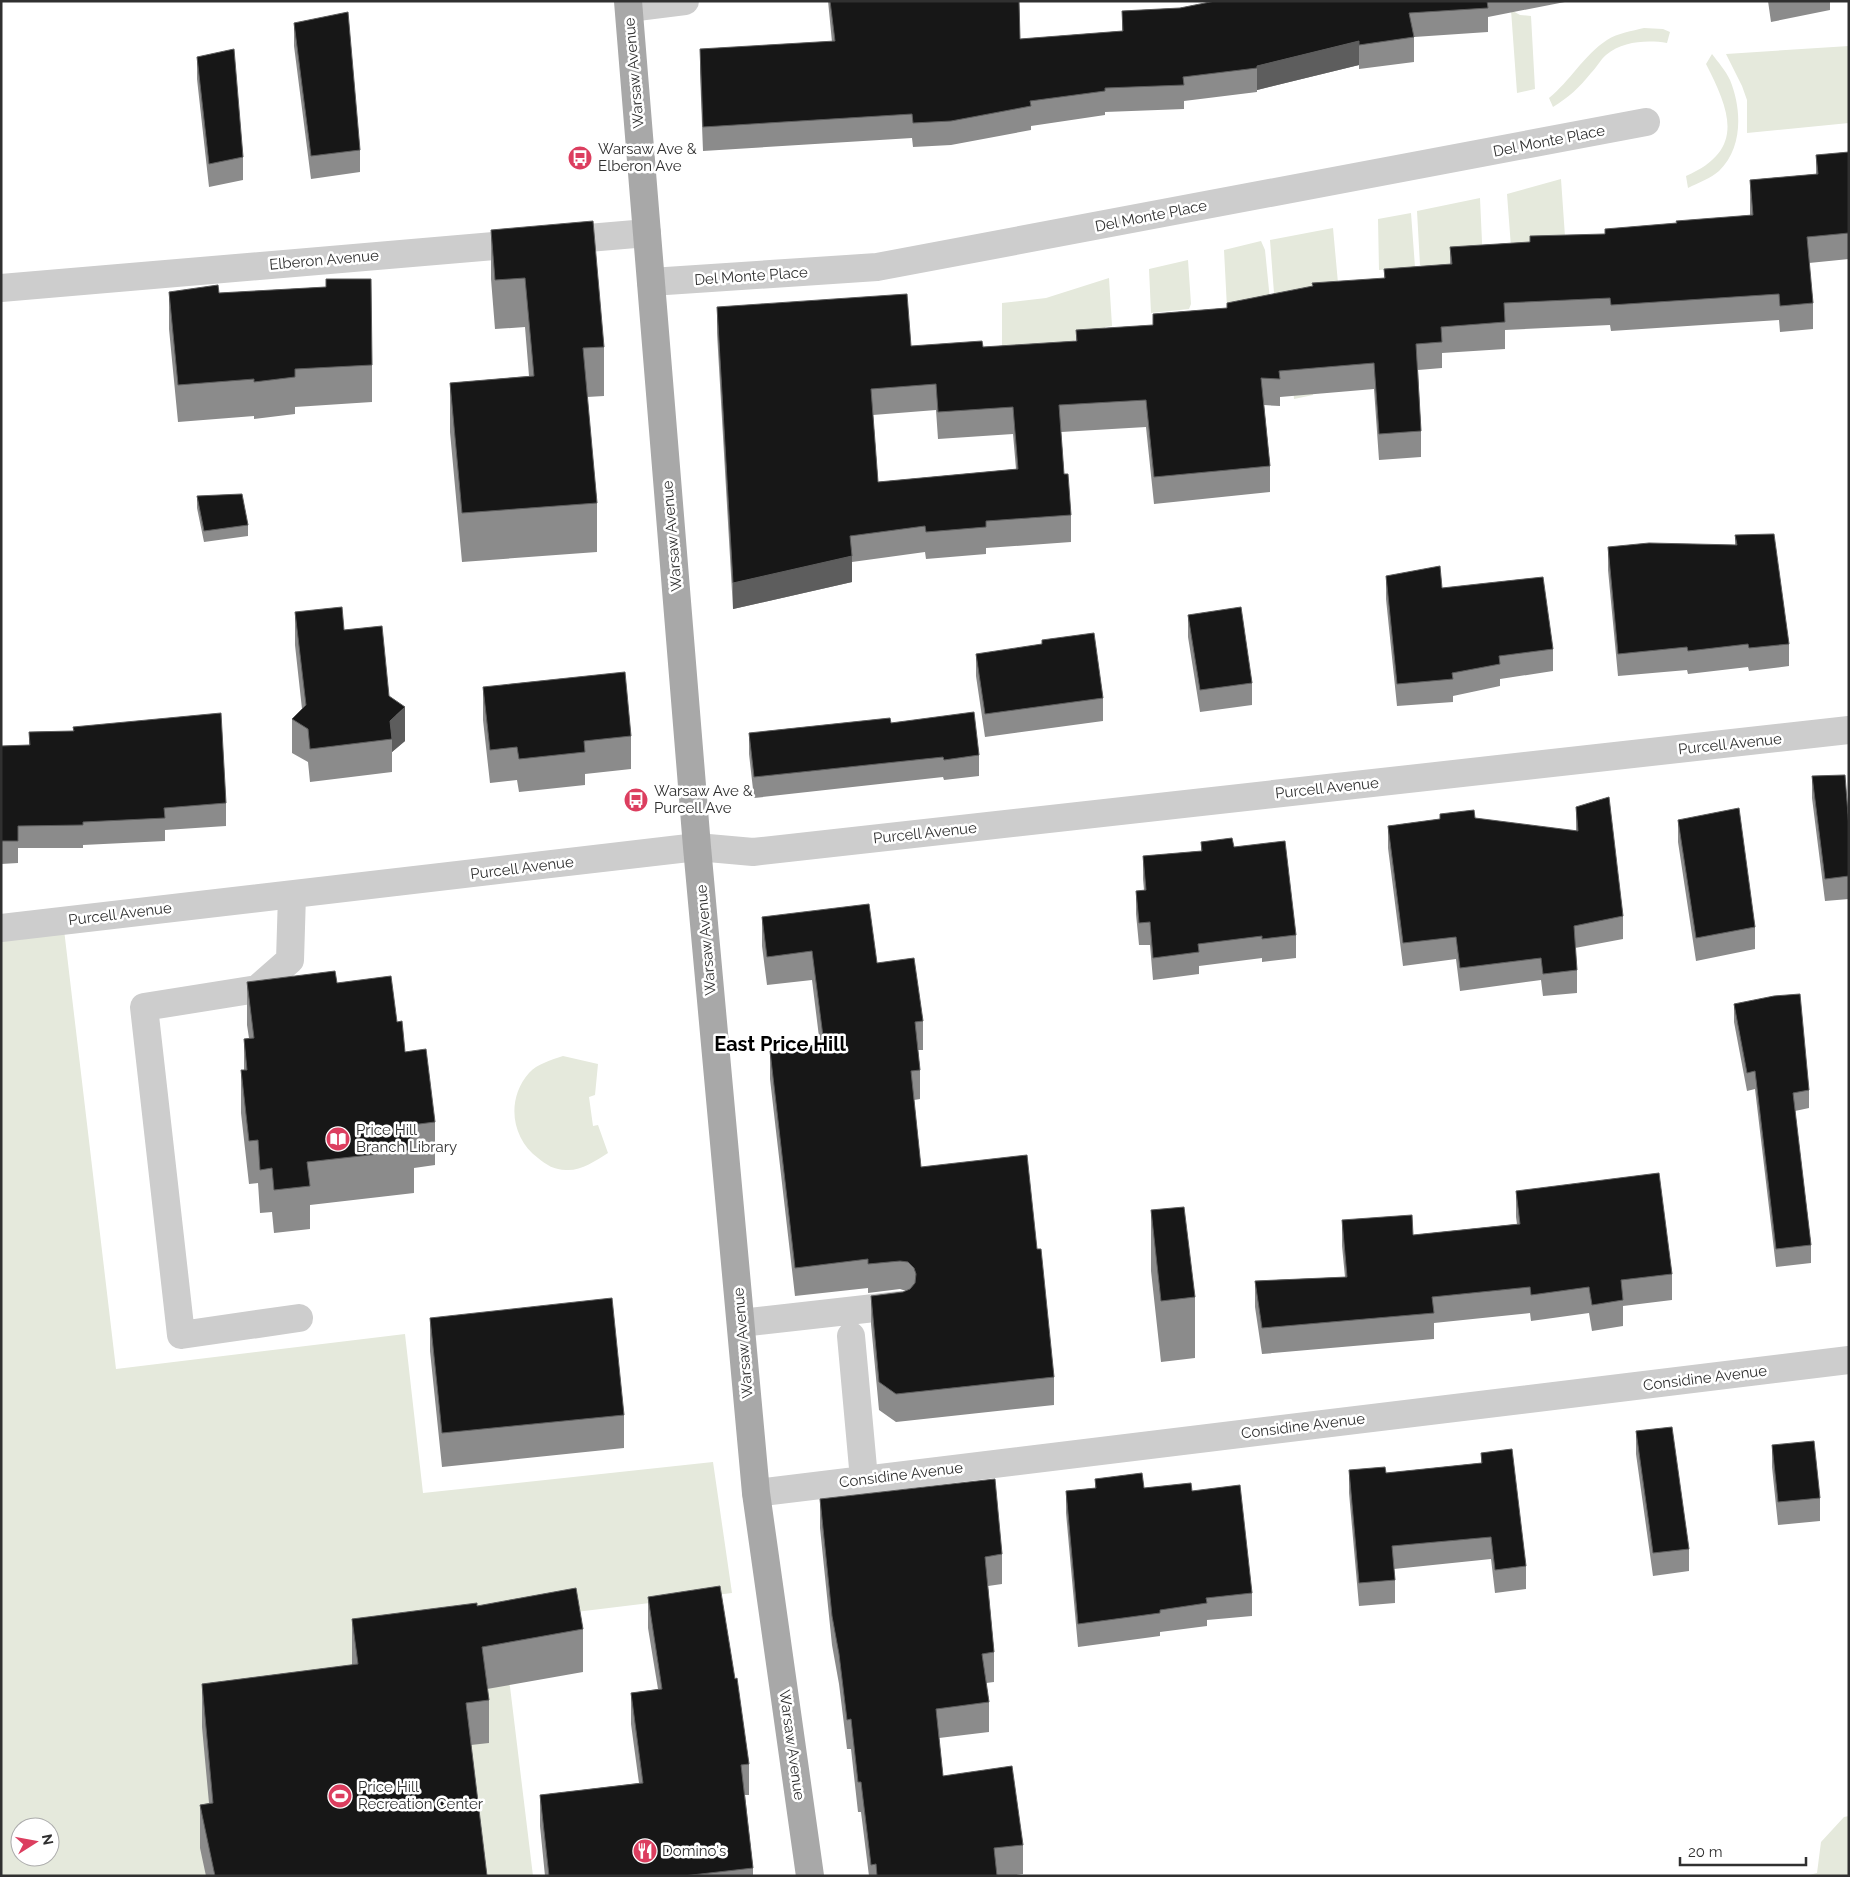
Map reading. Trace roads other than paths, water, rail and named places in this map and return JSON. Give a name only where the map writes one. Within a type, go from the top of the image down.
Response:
[{"type":"main road","name":"Warsaw Avenue","points":[[628,5],[697,848],[756,1492],[810,1876]]},
{"type":"street","points":[[628,5],[685,1]]},
{"type":"street","name":"Del Monte Place","points":[[651,282],[877,267],[1646,122]]},
{"type":"street","name":"Elberon Avenue","points":[[1,288],[647,233]]},
{"type":"street","name":"Purcell Avenue","points":[[1,928],[697,848],[763,851],[1849,730]]},
{"type":"street","points":[[292,895],[290,960],[257,989],[144,1007],[181,1334],[299,1318]]},
{"type":"street","points":[[741,1323],[901,1306]]},
{"type":"street","points":[[850,1336],[864,1479]]},
{"type":"street","name":"Considine Avenue","points":[[756,1492],[1849,1360]]},
{"type":"place","name":"Warsaw Ave & Elberon Ave","points":[[580,158]]},
{"type":"place","name":"Warsaw Ave & Purcell Ave","points":[[636,800]]},
{"type":"place","name":"Price Hill Branch Library","points":[[338,1139]]},
{"type":"place","name":"Price Hill Recreation Center","points":[[340,1796]]},
{"type":"place","name":"Domino's","points":[[645,1851]]},
{"type":"district","name":"East Price Hill","points":[[780,1044]]}]
